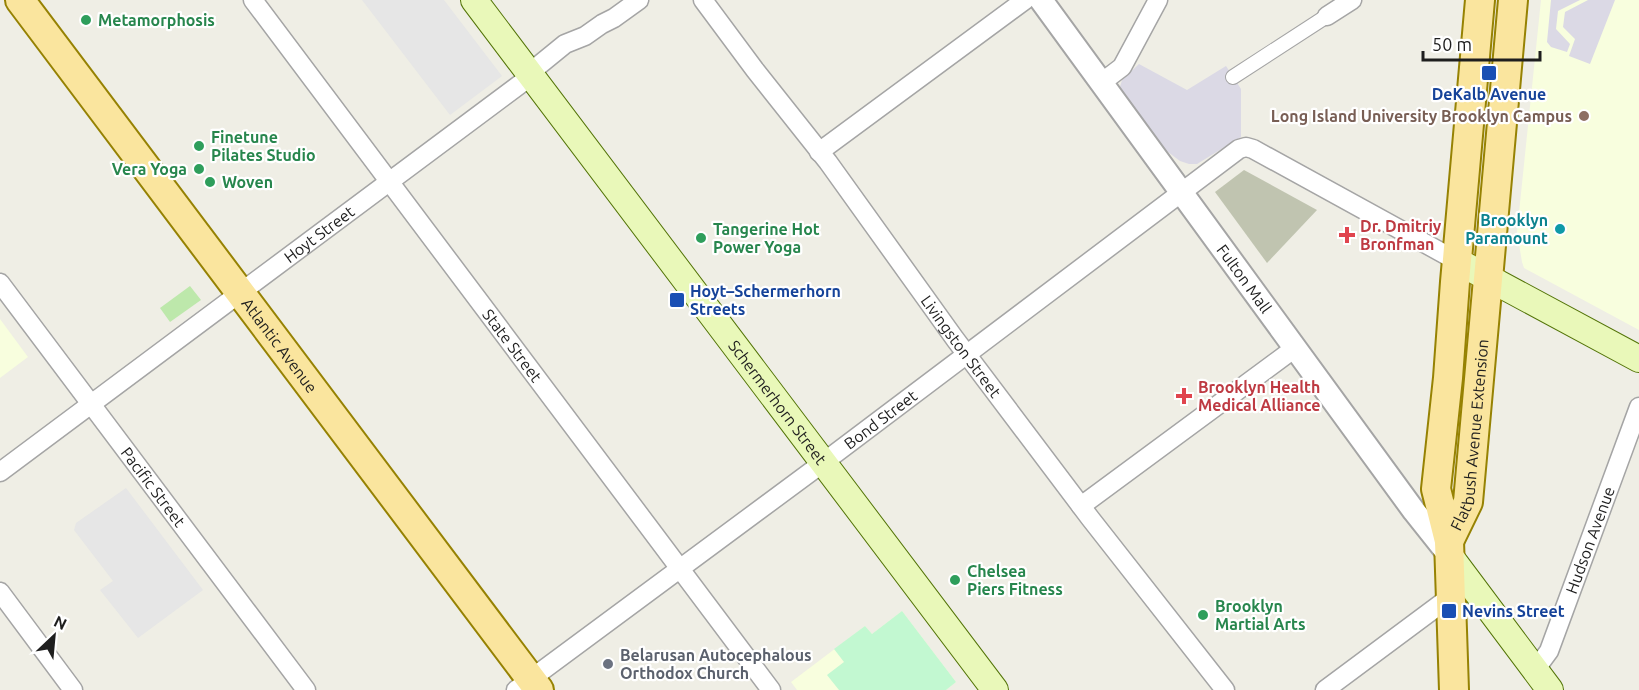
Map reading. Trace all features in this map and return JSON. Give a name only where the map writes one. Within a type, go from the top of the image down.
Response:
[{"type":"main road","name":"Atlantic Avenue","points":[[20,0],[240,293],[528,686]]},
{"type":"main road","name":"Schermerhorn Street","points":[[474,0],[995,690]]},
{"type":"main road","name":"Flatbush Avenue Extension","points":[[1449,548],[1436,489],[1448,378],[1480,0]]},
{"type":"main road","name":"Flatbush Avenue Extension","points":[[1449,548],[1468,502],[1513,0]]},
{"type":"main road","points":[[1457,261],[1639,359]]},
{"type":"main road","points":[[1449,548],[1454,690]]},
{"type":"main road","points":[[1449,548],[1550,690]]},
{"type":"street","name":"State Street","points":[[253,0],[771,690]]},
{"type":"street","name":"Hoyt Street","points":[[0,472],[531,76],[543,62],[565,44],[585,36],[639,0]]},
{"type":"street","name":"Livingston Street","points":[[704,0],[754,70],[819,152],[966,354],[1225,690]]},
{"type":"street","points":[[819,152],[1025,0]]},
{"type":"street","name":"Fulton Mall","points":[[1041,0],[1414,511],[1449,548]]},
{"type":"street","points":[[1101,83],[1122,67],[1158,0]]},
{"type":"street","points":[[1233,77],[1352,0]]},
{"type":"street","name":"Bond Street","points":[[528,686],[680,568],[1239,149],[1246,147],[1253,149],[1457,261]]},
{"type":"street","name":"Pacific Street","points":[[0,282],[306,690]]},
{"type":"street","points":[[1081,506],[1295,348]]},
{"type":"street","name":"Hudson Avenue","points":[[1535,669],[1549,651],[1639,407]]},
{"type":"street","points":[[0,592],[73,690]]},
{"type":"street","points":[[1325,690],[1450,597]]},
{"type":"shaded area","points":[[362,0],[444,0],[502,76],[450,115]]},
{"type":"shaded area","name":"Long Island University Brooklyn Campus","points":[[1541,0],[1639,0],[1639,330],[1524,268],[1522,262],[1517,232]]},
{"type":"shaded area","points":[[1551,0],[1580,0],[1558,11],[1556,29],[1570,44],[1567,52],[1551,47],[1547,42]]},
{"type":"shaded area","points":[[1588,0],[1615,0],[1590,64],[1569,56],[1575,39],[1563,27],[1565,12]]},
{"type":"shaded area","points":[[1139,64],[1187,90],[1226,66],[1241,89],[1241,137],[1197,164],[1180,161],[1160,146],[1119,90],[1122,80]]},
{"type":"shaded area","points":[[1244,170],[1317,210],[1267,263],[1215,192]]},
{"type":"shaded area","points":[[0,319],[28,357],[0,378]]},
{"type":"shaded area","points":[[126,488],[203,590],[138,638],[100,590],[113,581],[74,530],[76,523]]},
{"type":"shaded area","points":[[902,611],[956,682],[946,690],[797,690],[791,682],[865,626],[872,634]]},
{"type":"green space","points":[[190,286],[201,300],[170,322],[160,308]]},
{"type":"green space","points":[[902,611],[956,682],[946,690],[839,690],[827,675],[844,662],[834,649],[865,626],[872,634]]},
{"type":"place","name":"Metamorphosis","points":[[86,20]]},
{"type":"place","name":"DeKalb Avenue","points":[[1489,73]]},
{"type":"place","name":"Long Island University Brooklyn Campus","points":[[1584,116]]},
{"type":"place","name":"Finetune Pilates Studio","points":[[199,146]]},
{"type":"place","name":"Vera Yoga","points":[[199,169]]},
{"type":"place","name":"Woven","points":[[210,182]]},
{"type":"place","name":"Brooklyn Paramount","points":[[1560,229]]},
{"type":"place","name":"Dr. Dmitriy Bronfman","points":[[1347,235]]},
{"type":"place","name":"Tangerine Hot Power Yoga","points":[[701,238]]},
{"type":"place","name":"Hoyt–Schermerhorn Streets","points":[[677,300]]},
{"type":"place","name":"Brooklyn Health Medical Alliance","points":[[1184,396]]},
{"type":"place","name":"Chelsea Piers Fitness","points":[[955,580]]},
{"type":"place","name":"Nevins Street","points":[[1449,611]]},
{"type":"place","name":"Brooklyn Martial Arts","points":[[1203,615]]},
{"type":"place","name":"Belarusan Autocephalous Orthodox Church","points":[[608,664]]}]
